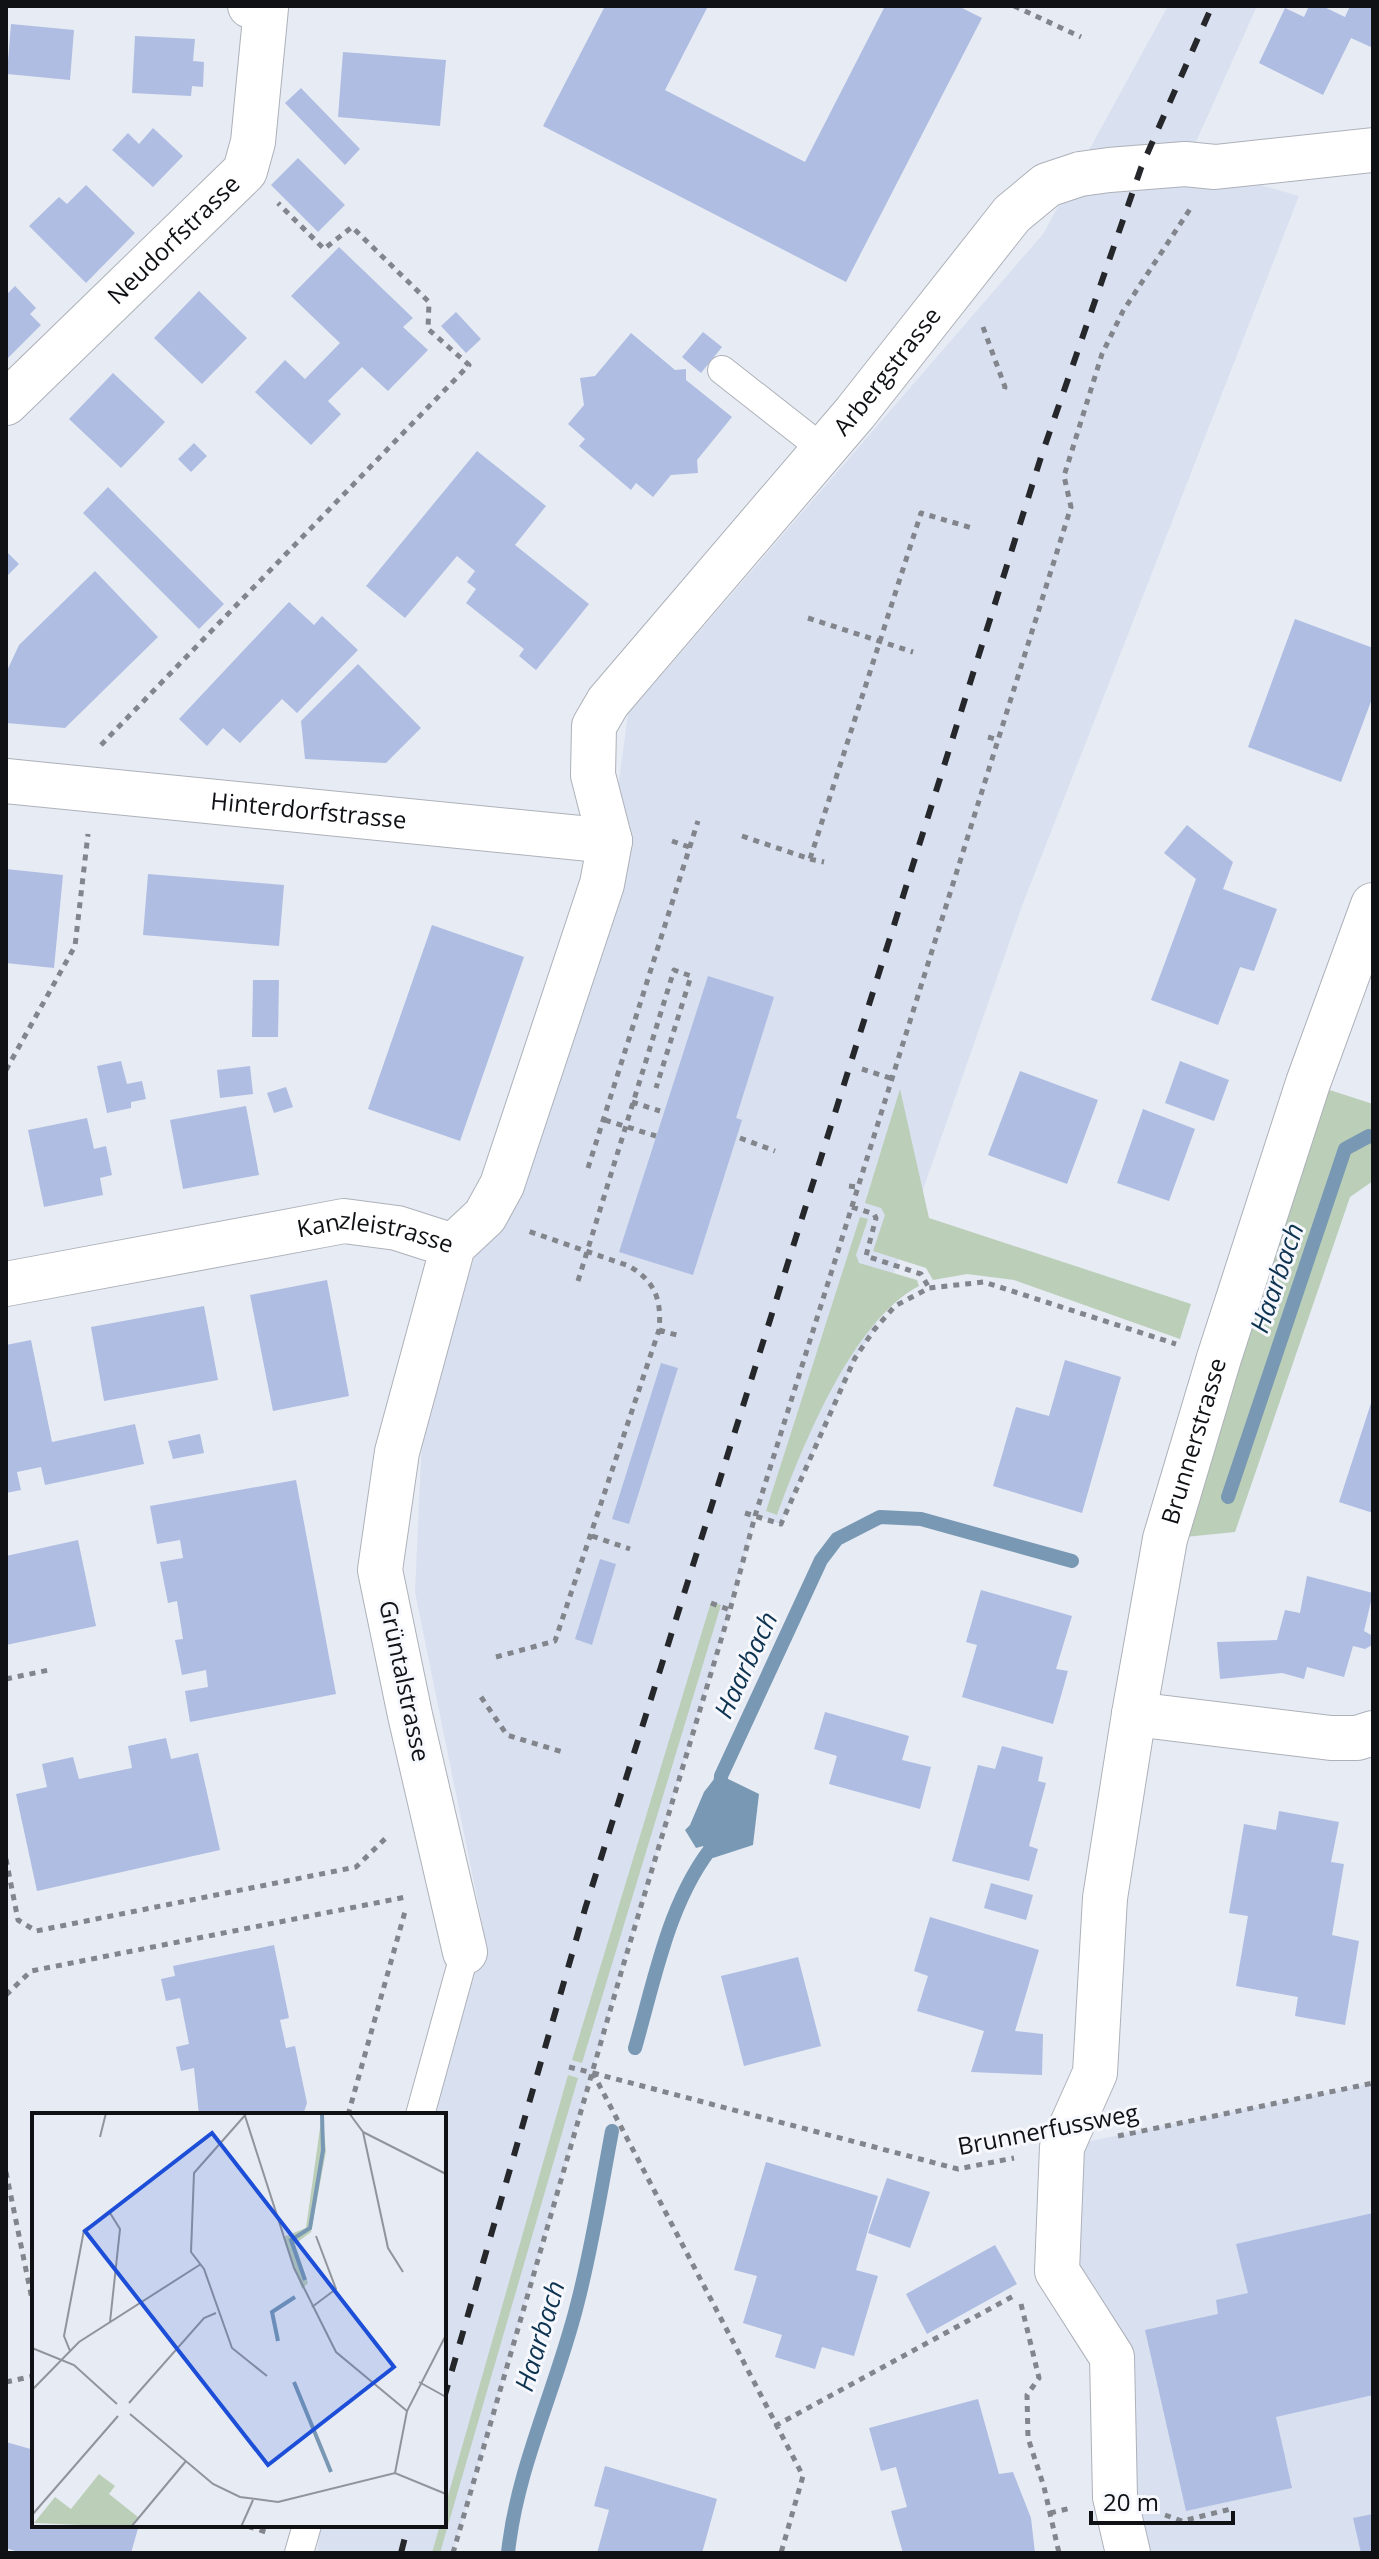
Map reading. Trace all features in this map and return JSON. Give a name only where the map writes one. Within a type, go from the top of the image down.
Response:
[{"type":"street","name":"Neudorfstrasse","points":[[6,403],[245,171],[253,142],[266,8],[250,6]]},
{"type":"street","name":"Arbergstrasse","points":[[610,841],[593,775],[594,726],[608,702],[824,450],[1012,214],[1047,185],[1080,174],[1185,164],[1228,166],[1373,150]]},
{"type":"street","name":"Hinterdorfstrasse","points":[[6,781],[610,841]]},
{"type":"street","name":"Kanzleistrasse","points":[[6,1284],[344,1221],[397,1228],[453,1246],[485,1216],[502,1185],[602,884],[610,841]]},
{"type":"street","name":"Brunnerstrasse","points":[[1062,2147],[1095,2073],[1105,1898],[1165,1539],[1219,1358],[1308,1083],[1373,905]]},
{"type":"street","name":"Grüntalstrasse","points":[[453,1246],[397,1452],[380,1570],[465,1952]]},
{"type":"street","points":[[1134,1714],[1331,1738],[1357,1738],[1373,1733]]},
{"type":"street","points":[[1062,2147],[1057,2271],[1112,2357],[1115,2497],[1125,2539]]},
{"type":"lane","points":[[722,370],[824,450]]},
{"type":"lane","name":"Grüntalstrasse","points":[[421,2113],[465,1952]]},
{"type":"lane","points":[[299,2553],[306,2527]]},
{"type":"path","points":[[1014,6],[1081,37]]},
{"type":"path","points":[[6,1070],[75,946],[100,746],[469,365],[428,329],[429,302],[352,227],[324,249],[245,171]]},
{"type":"path","points":[[453,2553],[755,1516],[1071,507],[1064,476],[1102,354],[1123,311],[1196,202]]},
{"type":"path","points":[[964,274],[1004,391]]},
{"type":"path","points":[[810,859],[921,513],[972,528]]},
{"type":"path","points":[[808,618],[913,652]]},
{"type":"path","points":[[988,737],[999,740]]},
{"type":"path","points":[[588,1168],[698,821]]},
{"type":"path","points":[[742,836],[824,862]]},
{"type":"path","points":[[672,841],[689,847]]},
{"type":"path","points":[[578,1281],[674,970],[691,976],[656,1088]]},
{"type":"path","points":[[862,1069],[893,1079]]},
{"type":"path","points":[[632,1102],[660,1111]]},
{"type":"path","points":[[605,1120],[656,1136]]},
{"type":"path","points":[[740,1138],[775,1151]]},
{"type":"path","points":[[849,1186],[858,1187]]},
{"type":"path","points":[[852,1207],[874,1214],[876,1218],[866,1256],[921,1274],[929,1288]]},
{"type":"path","points":[[485,1216],[629,1266],[644,1275],[656,1290],[661,1311],[659,1330],[555,1641],[496,1657]]},
{"type":"path","points":[[745,1513],[781,1524],[855,1358],[895,1306],[929,1288],[984,1282],[1219,1358]]},
{"type":"path","points":[[659,1330],[680,1336]]},
{"type":"path","points":[[592,1536],[630,1549]]},
{"type":"path","points":[[711,1603],[730,1610]]},
{"type":"path","points":[[6,1679],[49,1670]]},
{"type":"path","points":[[481,1697],[507,1735],[566,1753]]},
{"type":"path","points":[[6,1859],[18,1920],[36,1931],[356,1867],[400,1825],[433,1816]]},
{"type":"path","points":[[6,1995],[31,1971],[409,1897],[349,2113]]},
{"type":"path","name":"Brunnerfussweg","points":[[569,2067],[958,2169],[1373,2083]]},
{"type":"path","points":[[593,2073],[803,2476],[781,2553]]},
{"type":"path","points":[[6,2172],[32,2299]]},
{"type":"path","points":[[775,2426],[1018,2293],[1039,2378],[1027,2395],[1028,2438],[1044,2487],[1059,2553]]},
{"type":"path","points":[[6,2382],[32,2376]]},
{"type":"path","points":[[1125,2539],[1168,2514],[1182,2521],[1231,2509]]},
{"type":"shaded area","points":[[1168,6],[1257,6],[1186,164],[1299,196],[1022,906],[874,1330],[855,1359],[781,1524],[755,1516],[453,2553],[317,2553],[321,2527],[446,2527],[446,2113],[433,2113],[483,1927],[415,1592],[423,1416],[612,831],[628,714],[1043,234]]},
{"type":"shaded area","points":[[1373,2083],[1373,2553],[1128,2553],[1112,2357],[1057,2271],[1062,2147]]},
{"type":"green space","points":[[1308,1083],[1373,1104],[1373,1181],[1350,1197],[1235,1532],[1165,1539]]},
{"type":"green space","points":[[900,1089],[929,1218],[1191,1304],[1180,1339],[1014,1280],[967,1274],[933,1280],[926,1268],[873,1251],[885,1215],[881,1208],[865,1203]]},
{"type":"green space","points":[[860,1217],[868,1219],[856,1255],[859,1263],[917,1280],[919,1286],[895,1303],[851,1355],[816,1421],[777,1515],[766,1511]]},
{"type":"green space","points":[[711,1602],[721,1605],[582,2063],[572,2060]]},
{"type":"green space","points":[[568,2075],[578,2078],[440,2553],[432,2553],[439,2527],[446,2527],[446,2503]]},
{"type":"water","points":[[718,1774],[759,1794],[753,1845],[713,1858],[703,1846],[696,1848],[685,1830],[704,1792]]},
{"type":"building","points":[[605,6],[708,6],[665,90],[805,162],[885,6],[958,6],[982,18],[846,282],[543,126]]},
{"type":"building","points":[[1309,6],[1322,6],[1345,17],[1350,6],[1373,6],[1373,48],[1351,38],[1323,95],[1259,63],[1285,8],[1304,17]]},
{"type":"building","points":[[11,24],[74,30],[70,80],[7,74]]},
{"type":"building","points":[[135,36],[195,39],[193,61],[204,62],[203,87],[192,86],[191,96],[132,93]]},
{"type":"building","points":[[343,52],[446,60],[440,126],[338,117]]},
{"type":"building","points":[[301,88],[360,149],[345,165],[285,103]]},
{"type":"building","points":[[153,128],[183,156],[153,187],[112,150],[128,133],[139,144]]},
{"type":"building","points":[[298,158],[345,205],[318,232],[271,185]]},
{"type":"building","points":[[86,185],[135,233],[86,283],[29,226],[59,197],[67,204]]},
{"type":"building","points":[[339,247],[413,318],[403,327],[428,350],[388,391],[362,367],[328,401],[341,414],[311,445],[255,392],[285,360],[305,379],[340,343],[291,296]]},
{"type":"building","points":[[15,286],[36,308],[30,314],[41,325],[6,360],[6,291],[8,293]]},
{"type":"building","points":[[199,291],[247,338],[202,384],[154,338]]},
{"type":"building","points":[[456,312],[481,339],[466,353],[441,326]]},
{"type":"building","points":[[703,332],[722,347],[701,373],[682,357]]},
{"type":"building","points":[[631,333],[675,370],[686,369],[686,380],[732,417],[697,460],[698,473],[671,475],[653,497],[636,483],[631,490],[579,446],[585,439],[568,424],[584,405],[580,378],[595,376]]},
{"type":"building","points":[[113,373],[165,422],[121,468],[69,419]]},
{"type":"building","points":[[194,443],[207,456],[191,472],[178,459]]},
{"type":"building","points":[[477,451],[546,506],[515,545],[589,604],[536,670],[519,656],[524,649],[466,603],[476,589],[467,582],[475,571],[457,556],[405,618],[366,586]]},
{"type":"building","points":[[108,487],[224,604],[199,629],[83,513]]},
{"type":"building","points":[[6,551],[19,564],[6,577]]},
{"type":"building","points":[[95,571],[158,637],[65,728],[6,723],[6,673],[19,645]]},
{"type":"building","points":[[289,602],[314,625],[322,616],[358,650],[297,713],[282,699],[240,743],[223,728],[207,746],[179,719]]},
{"type":"building","points":[[1295,619],[1373,648],[1373,696],[1341,782],[1248,747]]},
{"type":"building","points":[[358,664],[421,728],[386,763],[305,759],[301,721]]},
{"type":"building","points":[[1187,825],[1233,862],[1223,889],[1277,909],[1254,971],[1240,967],[1218,1025],[1151,1000],[1196,879],[1164,853]]},
{"type":"building","points":[[6,869],[63,875],[54,968],[6,963]]},
{"type":"building","points":[[148,874],[284,885],[279,946],[143,935]]},
{"type":"building","points":[[432,925],[524,957],[460,1141],[368,1109]]},
{"type":"building","points":[[708,976],[774,997],[736,1118],[742,1120],[693,1275],[619,1252]]},
{"type":"building","points":[[253,980],[279,980],[278,1037],[252,1037]]},
{"type":"building","points":[[121,1061],[127,1084],[142,1081],[146,1099],[131,1102],[131,1108],[107,1113],[97,1066]]},
{"type":"building","points":[[1180,1061],[1229,1080],[1214,1121],[1165,1103]]},
{"type":"building","points":[[250,1066],[253,1094],[220,1098],[217,1070]]},
{"type":"building","points":[[1020,1071],[1098,1100],[1067,1184],[988,1155]]},
{"type":"building","points":[[286,1087],[293,1107],[274,1113],[267,1093]]},
{"type":"building","points":[[246,1106],[259,1175],[183,1189],[170,1120]]},
{"type":"building","points":[[1143,1109],[1195,1129],[1169,1201],[1117,1183]]},
{"type":"building","points":[[87,1118],[94,1149],[106,1146],[112,1175],[100,1178],[103,1195],[44,1207],[28,1130]]},
{"type":"building","points":[[327,1280],[349,1396],[273,1411],[250,1295]]},
{"type":"building","points":[[204,1306],[218,1380],[104,1401],[91,1327]]},
{"type":"building","points":[[31,1340],[52,1442],[135,1424],[144,1464],[45,1485],[41,1467],[17,1472],[21,1490],[6,1493],[6,1345]]},
{"type":"building","points":[[1065,1360],[1121,1377],[1082,1513],[993,1486],[1016,1407],[1049,1416]]},
{"type":"building","points":[[661,1363],[678,1368],[629,1524],[612,1519]]},
{"type":"building","points":[[1373,1397],[1373,1513],[1339,1502]]},
{"type":"building","points":[[200,1434],[204,1453],[173,1459],[168,1441]]},
{"type":"building","points":[[296,1480],[336,1694],[190,1722],[185,1691],[208,1687],[206,1670],[182,1675],[175,1640],[183,1639],[177,1601],[168,1603],[160,1562],[183,1558],[180,1540],[157,1544],[150,1506]]},
{"type":"building","points":[[78,1540],[96,1626],[6,1645],[6,1556]]},
{"type":"building","points":[[600,1559],[616,1564],[592,1645],[575,1639]]},
{"type":"building","points":[[1307,1576],[1373,1593],[1364,1631],[1373,1636],[1372,1645],[1365,1649],[1353,1646],[1344,1677],[1307,1667],[1304,1679],[1282,1673],[1220,1679],[1217,1642],[1277,1640],[1285,1610],[1300,1613]]},
{"type":"building","points":[[981,1590],[1072,1616],[1056,1669],[1068,1671],[1053,1724],[962,1697],[977,1645],[966,1642]]},
{"type":"building","points":[[825,1712],[909,1736],[902,1760],[931,1767],[920,1809],[829,1784],[837,1756],[814,1749]]},
{"type":"building","points":[[166,1738],[171,1759],[198,1753],[220,1850],[37,1891],[16,1794],[47,1787],[42,1764],[73,1757],[79,1779],[132,1768],[128,1746]]},
{"type":"building","points":[[1002,1746],[1043,1757],[1038,1781],[1046,1783],[1029,1846],[1038,1849],[1029,1881],[952,1861],[978,1765],[995,1769]]},
{"type":"building","points":[[1279,1811],[1339,1822],[1331,1862],[1344,1864],[1332,1935],[1359,1941],[1345,2025],[1295,2016],[1298,1997],[1236,1986],[1248,1916],[1229,1913],[1244,1824],[1276,1830]]},
{"type":"building","points":[[991,1883],[1033,1895],[1026,1920],[984,1908]]},
{"type":"building","points":[[930,1917],[1039,1950],[1015,2031],[1043,2034],[1042,2075],[971,2072],[984,2031],[917,2011],[928,1976],[914,1971]]},
{"type":"building","points":[[274,1945],[289,2018],[280,2020],[286,2048],[295,2046],[307,2103],[304,2113],[199,2113],[194,2068],[181,2071],[176,2047],[189,2044],[180,1998],[166,2001],[161,1979],[175,1976],[173,1966]]},
{"type":"building","points":[[798,1957],[821,2046],[744,2066],[721,1976]]},
{"type":"building","points":[[766,2162],[878,2196],[856,2270],[878,2276],[854,2356],[822,2347],[815,2369],[775,2357],[782,2335],[743,2323],[757,2276],[734,2270]]},
{"type":"building","points":[[887,2178],[930,2192],[910,2248],[868,2233]]},
{"type":"building","points":[[1373,2213],[1373,2395],[1276,2417],[1292,2488],[1186,2511],[1145,2330],[1218,2314],[1216,2300],[1248,2293],[1236,2244]]},
{"type":"building","points":[[995,2245],[1017,2284],[927,2334],[906,2294]]},
{"type":"building","points":[[978,2399],[999,2474],[1013,2472],[1031,2518],[1035,2553],[903,2553],[891,2511],[907,2507],[896,2467],[881,2471],[869,2428]]},
{"type":"building","points":[[6,2442],[32,2449],[32,2527],[138,2527],[131,2553],[22,2553],[6,2548]]},
{"type":"building","points":[[605,2466],[717,2499],[702,2553],[597,2553],[609,2510],[594,2506]]},
{"type":"building","points":[[1373,2514],[1373,2553],[1361,2553],[1353,2518]]},
{"type":"waterway","name":"Haarbach","points":[[1228,1497],[1345,1149],[1369,1136],[1373,1137]]},
{"type":"waterway","name":"Haarbach","points":[[720,1792],[721,1776],[821,1560],[837,1539],[880,1517],[921,1519],[1072,1561]]},
{"type":"waterway","name":"Haarbach","points":[[635,2048],[675,1914],[686,1888],[717,1837]]},
{"type":"waterway","name":"Haarbach","points":[[508,2553],[528,2459],[582,2284],[612,2131]]},
{"type":"railway","points":[[446,2391],[585,1909],[1041,457],[1141,168],[1212,6]]},
{"type":"railway","points":[[401,2553],[408,2527]]}]
